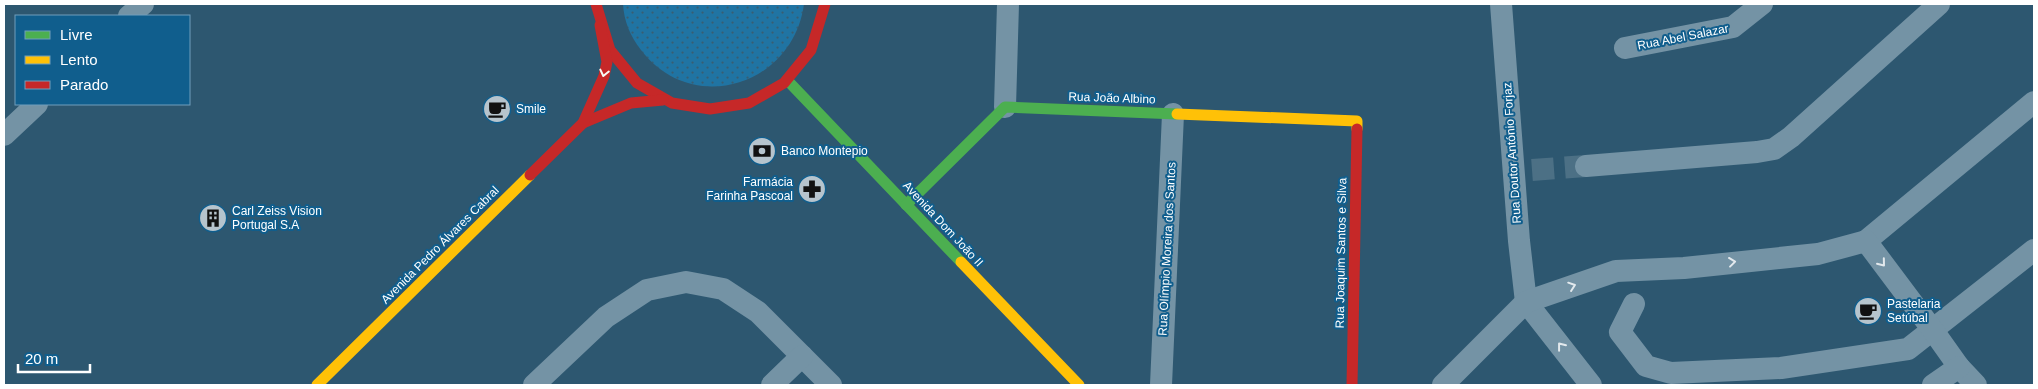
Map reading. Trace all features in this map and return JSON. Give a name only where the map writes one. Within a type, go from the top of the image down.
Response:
[{"type":"main road","points":[[596,4],[606,44],[626,72],[646,90],[664,100],[684,107],[706,110],[728,109],[750,103],[770,94],[788,81],[811,52],[819,35],[825,4]]},
{"type":"main road","name":"Avenida Pedro Álvares Cabral","points":[[583,123],[604,76],[607,62],[600,25]]},
{"type":"main road","name":"Avenida Dom João II","points":[[788,81],[1079,385]]},
{"type":"main road","name":"Avenida Pedro Álvares Cabral","points":[[316,385],[583,123],[626,103],[645,99],[664,100]]},
{"type":"main road","points":[[906,205],[1005,107]]},
{"type":"main road","name":"Rua João Albino","points":[[1005,107],[1357,121]]},
{"type":"main road","name":"Rua Joaquim Santos e Silva","points":[[1352,385],[1357,121]]},
{"type":"street","points":[[130,15],[143,4]]},
{"type":"street","points":[[1005,107],[1008,4]]},
{"type":"street","name":"Rua Doutor António Forjaz","points":[[1501,4],[1523,171],[1519,241],[1526,302]]},
{"type":"street","name":"Rua Abel Salazar","points":[[1625,48],[1733,27],[1762,4]]},
{"type":"street","points":[[1586,166],[1758,152],[1774,149],[1791,137],[1940,4]]},
{"type":"street","points":[[1443,385],[1526,302],[1616,271],[1684,268],[1818,254],[1866,242],[2034,102]]},
{"type":"street","points":[[4,135],[36,105]]},
{"type":"street","name":"Rua Olímpio Moreira dos Santos","points":[[1161,385],[1173,114]]},
{"type":"street","points":[[1866,242],[1959,367],[1976,385]]},
{"type":"street","points":[[1634,304],[1620,332],[1646,366],[1671,373],[1780,368],[1908,349],[2034,250]]},
{"type":"street","points":[[534,385],[606,317],[647,290],[686,282],[722,289],[758,312],[831,385]]},
{"type":"street","points":[[1526,302],[1590,385]]},
{"type":"street","points":[[772,385],[802,356]]},
{"type":"street","points":[[1933,385],[1959,367]]},
{"type":"shaded area","points":[[623,4],[804,4],[796,32],[781,55],[761,72],[738,83],[712,87],[686,83],[662,71],[641,50],[634,39],[626,22]]},
{"type":"tunnel","points":[[1532,170],[1586,166]]},
{"type":"traffic: fast","points":[[788,81],[961,262]]},
{"type":"traffic: fast","points":[[906,205],[1005,107],[1177,114]]},
{"type":"traffic: slow","points":[[1177,114],[1357,121],[1357,129]]},
{"type":"traffic: slow","points":[[317,385],[530,175]]},
{"type":"traffic: slow","points":[[961,262],[1079,385]]},
{"type":"traffic: jam","points":[[596,4],[610,50],[637,83],[672,103],[710,109],[749,103],[784,83],[811,50],[825,4]]},
{"type":"traffic: jam","points":[[530,175],[583,123],[604,76],[607,62],[600,25]]},
{"type":"traffic: jam","points":[[583,123],[631,103],[663,100]]},
{"type":"traffic: jam","points":[[1352,385],[1357,129]]},
{"type":"place","name":"Smile","points":[[497,109]]},
{"type":"place","name":"Banco Montepio","points":[[762,151]]},
{"type":"place","name":"Farmácia Farinha Pascoal","points":[[812,189]]},
{"type":"place","name":"Carl Zeiss Vision Portugal S.A","points":[[213,218]]},
{"type":"place","name":"Pastelaria Setúbal","points":[[1868,311]]}]
